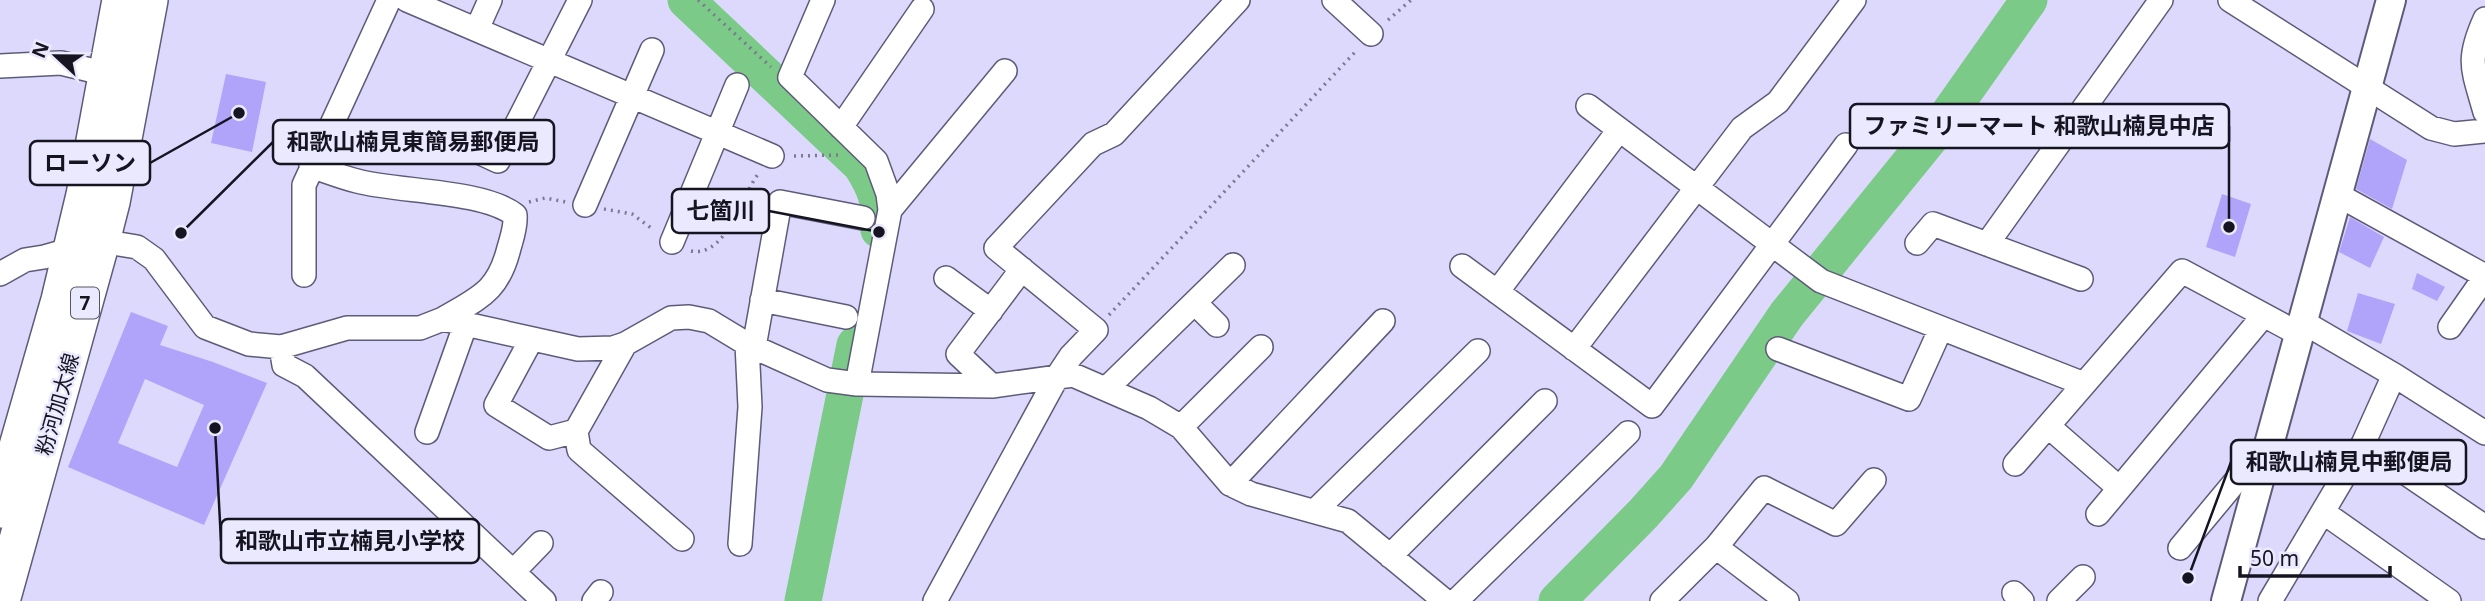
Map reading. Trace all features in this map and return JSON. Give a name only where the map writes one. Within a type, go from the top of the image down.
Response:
[{"type":"main road","name":"粉河加太線","points":[[1,601],[85,307],[85,195],[121,0]]},
{"type":"main road","name":"粉河加太線","points":[[0,509],[87,245],[111,202],[149,0]]},
{"type":"street","points":[[304,275],[304,185],[389,0]]},
{"type":"street","points":[[407,0],[772,156]]},
{"type":"street","points":[[477,29],[490,0]]},
{"type":"street","points":[[435,132],[498,161],[580,0]]},
{"type":"street","points":[[823,0],[790,77],[876,161],[888,194],[890,210],[849,383]]},
{"type":"street","points":[[934,601],[1057,377],[1071,356],[1096,330],[996,248],[1093,144],[1114,134],[1238,0]]},
{"type":"street","points":[[1334,0],[1371,34]]},
{"type":"street","points":[[1574,349],[1742,128],[1778,102],[1854,0]]},
{"type":"street","points":[[1987,244],[2161,0]]},
{"type":"street","points":[[2230,0],[2431,128],[2454,134],[2485,131]]},
{"type":"street","points":[[2225,601],[2391,0]]},
{"type":"street","points":[[841,127],[922,9]]},
{"type":"street","points":[[2485,19],[2475,41],[2472,64],[2485,112]]},
{"type":"street","points":[[585,205],[652,50]]},
{"type":"street","points":[[0,66],[21,67],[50,62],[107,74]]},
{"type":"street","points":[[890,210],[1005,71]]},
{"type":"street","points":[[672,242],[737,85]]},
{"type":"street","points":[[1588,106],[1814,276],[2084,384]]},
{"type":"street","points":[[1497,292],[1619,130]]},
{"type":"street","points":[[1462,266],[1652,406],[1846,145]]},
{"type":"street","points":[[0,274],[25,260],[87,245],[137,247],[154,259],[205,327],[249,344],[281,347],[347,328],[420,328],[443,319],[481,297],[495,285],[504,267],[516,224],[515,215],[509,210],[479,200],[358,181],[311,166]]},
{"type":"street","points":[[2338,195],[2485,277],[2450,327]]},
{"type":"street","points":[[740,544],[750,407],[750,346],[762,300],[780,202],[863,218]]},
{"type":"street","points":[[1917,243],[1933,224],[2081,279]]},
{"type":"street","points":[[1107,388],[1233,265]]},
{"type":"street","points":[[992,386],[958,354],[1022,269]]},
{"type":"street","points":[[2015,464],[2182,271],[2264,315],[2301,328],[2394,375],[2485,433]]},
{"type":"street","points":[[946,278],[991,311]]},
{"type":"street","points":[[762,300],[846,317]]},
{"type":"street","points":[[1195,303],[1217,325]]},
{"type":"street","points":[[2098,513],[2264,315]]},
{"type":"street","points":[[443,319],[578,349],[613,348],[671,318],[690,317],[709,321],[750,346],[827,380],[849,383],[992,386],[1073,374],[1107,388],[1181,427],[1230,484],[1251,494],[1348,521],[1445,601]]},
{"type":"street","points":[[1230,484],[1383,320]]},
{"type":"street","points":[[427,432],[466,323]]},
{"type":"street","points":[[1778,349],[1909,399],[1941,328]]},
{"type":"street","points":[[531,340],[496,405],[549,438],[576,432]]},
{"type":"street","points":[[625,344],[576,432],[579,450],[682,539]]},
{"type":"street","points":[[281,347],[284,365],[305,376],[544,601]]},
{"type":"street","points":[[1181,427],[1261,347]]},
{"type":"street","points":[[1316,510],[1478,351]]},
{"type":"street","points":[[2277,598],[2363,444],[2394,375]]},
{"type":"street","points":[[1390,556],[1545,401]]},
{"type":"street","points":[[2048,426],[2119,488]]},
{"type":"street","points":[[1456,601],[1628,433]]},
{"type":"street","points":[[2363,444],[2485,527]]},
{"type":"street","points":[[2180,548],[2244,471],[2261,472]]},
{"type":"street","points":[[1662,601],[1716,547],[1764,488],[1836,524],[1874,480]]},
{"type":"street","points":[[2323,512],[2449,601]]},
{"type":"street","points":[[513,572],[541,543]]},
{"type":"street","points":[[1716,547],[1787,601]]},
{"type":"street","points":[[2059,601],[2083,577]]},
{"type":"path","points":[[698,0],[776,72],[790,77]]},
{"type":"path","points":[[1096,330],[1371,34],[1411,0]]},
{"type":"building","points":[[226,74],[266,82],[252,152],[211,143]]},
{"type":"building","points":[[2370,139],[2407,160],[2392,209],[2356,189]]},
{"type":"building","points":[[2222,194],[2251,204],[2235,257],[2206,247]]},
{"type":"building","points":[[2350,217],[2384,237],[2370,268],[2339,252]]},
{"type":"building","points":[[2417,273],[2445,287],[2437,301],[2412,289]]},
{"type":"building","points":[[2358,293],[2395,304],[2381,344],[2347,331]]},
{"type":"building","points":[[131,312],[168,326],[160,345],[267,383],[204,525],[68,467]],"holes":[[[145,379],[204,405],[177,467],[118,443]]]},
{"type":"waterway","points":[[686,0],[861,165],[876,196],[879,230]]},
{"type":"waterway","points":[[1557,601],[1676,477],[1787,314],[1943,122],[2029,0]]},
{"type":"waterway","points":[[803,601],[855,345]]},
{"type":"place","name":"ローソン","points":[[239,113]]},
{"type":"place","name":"ファミリーマート 和歌山楠見中店","points":[[2229,227]]},
{"type":"place","name":"七箇川","points":[[879,232]]},
{"type":"place","name":"和歌山楠見東簡易郵便局","points":[[181,233]]},
{"type":"place","name":"和歌山市立楠見小学校","points":[[215,428]]},
{"type":"place","name":"和歌山楠見中郵便局","points":[[2188,578]]}]
